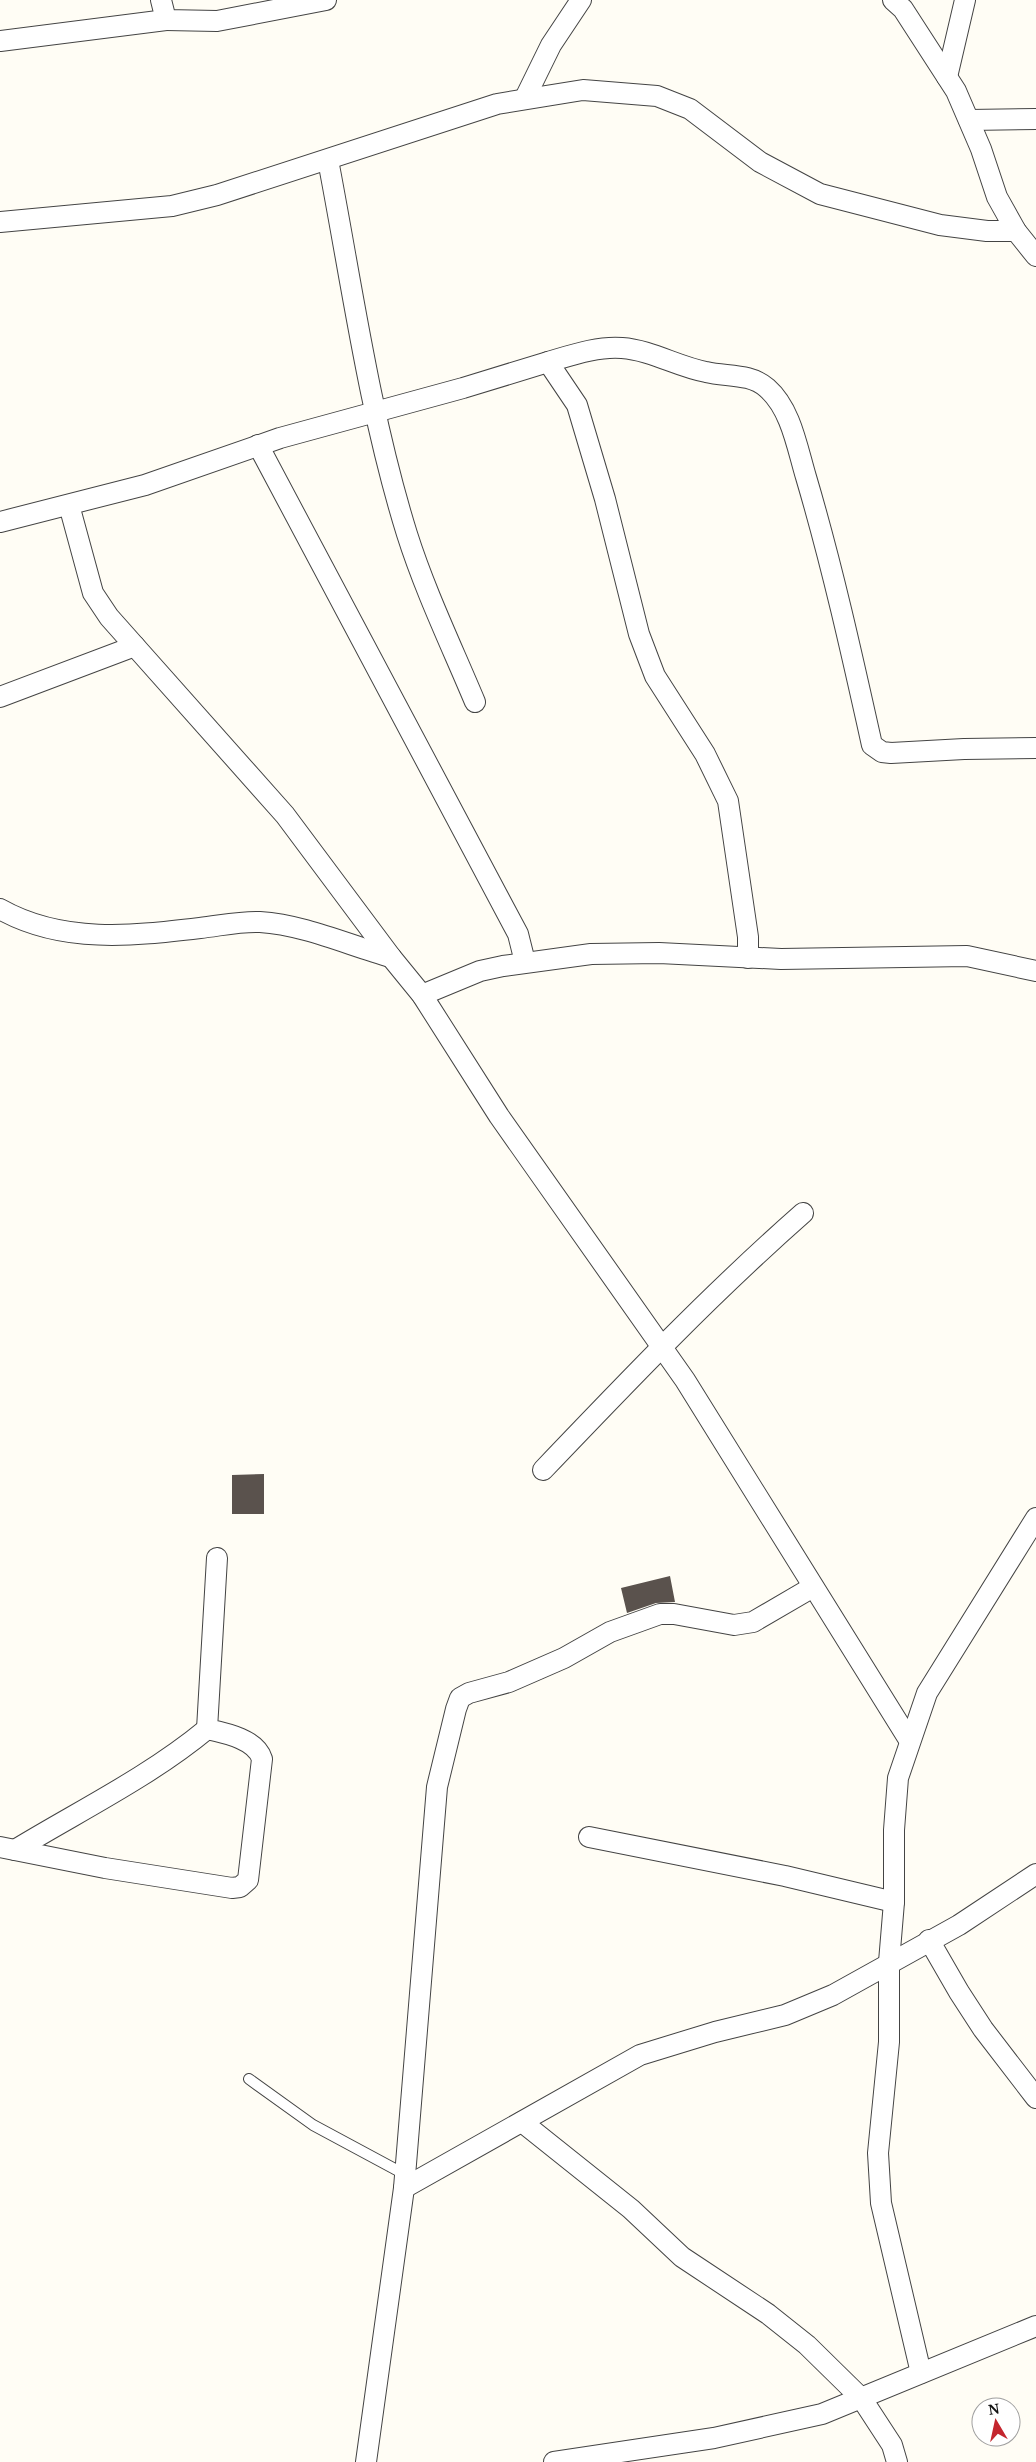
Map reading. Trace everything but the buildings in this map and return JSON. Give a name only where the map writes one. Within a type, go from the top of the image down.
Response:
[{"type":"street","points":[[161,0],[166,20]]},
{"type":"street","points":[[0,40],[166,20],[217,21],[326,0]]},
{"type":"street","points":[[525,98],[551,46],[580,0]]},
{"type":"street","points":[[893,0],[903,9],[947,77],[969,120],[997,197],[1016,231],[1036,256]]},
{"type":"street","points":[[947,77],[965,0]]},
{"type":"street","points":[[0,222],[172,206],[217,195],[292,169],[328,160],[497,104],[583,90],[657,96],[690,109],[760,162],[820,194],[940,225],[987,231],[1016,231]]},
{"type":"street","points":[[969,120],[1036,119]]},
{"type":"street","points":[[328,160],[374,411],[407,535],[435,608],[476,702]]},
{"type":"street","points":[[0,522],[145,485],[258,445],[374,411],[463,388],[548,362],[586,352],[622,348],[659,357],[686,368],[754,378],[768,388],[778,400],[789,420],[822,532],[872,745],[882,752],[891,753],[1036,748]]},
{"type":"street","points":[[548,362],[578,405],[605,499],[639,634],[655,676],[705,754],[728,801],[748,937],[748,958]]},
{"type":"street","points":[[258,445],[514,926],[525,962]]},
{"type":"street","points":[[69,505],[92,593],[121,633],[135,646],[285,815],[391,957],[422,995],[498,1116],[685,1380],[909,1740]]},
{"type":"street","points":[[0,697],[135,646]]},
{"type":"street","points":[[0,909],[60,932],[101,936],[154,934],[258,922],[290,925],[391,957]]},
{"type":"street","points":[[422,995],[480,971],[525,962],[590,954],[660,953],[748,958],[967,956],[1036,971]]},
{"type":"street","points":[[542,1470],[661,1346],[747,1263],[804,1212]]},
{"type":"street","points":[[921,2373],[881,2203],[878,2179],[878,2153],[889,2042],[889,1962],[894,1902],[894,1830],[898,1778],[909,1740],[927,1693],[1036,1518]]},
{"type":"street","points":[[8,1848],[155,1766],[185,1747],[207,1729],[217,1558]]},
{"type":"street","points":[[370,2462],[405,2182],[437,1787],[445,1748],[460,1698],[469,1693],[509,1682],[555,1662],[610,1632],[660,1614],[674,1614],[734,1625],[752,1622],[813,1587]]},
{"type":"street","points":[[8,1848],[105,1868],[232,1888],[240,1887],[248,1880],[250,1874],[262,1759],[260,1751],[244,1741],[207,1729]]},
{"type":"street","points":[[589,1837],[785,1876],[894,1902]]},
{"type":"street","points":[[405,2182],[522,2122],[607,2072],[640,2055],[715,2032],[785,2015],[833,1995],[889,1962],[959,1925],[1036,1874]]},
{"type":"street","points":[[929,1940],[983,2029],[1036,2098]]},
{"type":"street","points":[[522,2122],[631,2209],[682,2257],[768,2314],[807,2344],[862,2399],[892,2445],[897,2462]]},
{"type":"street","points":[[554,2462],[714,2438],[822,2414],[1036,2326]]},
{"type":"lane","points":[[249,2079],[312,2125],[405,2182]]}]
